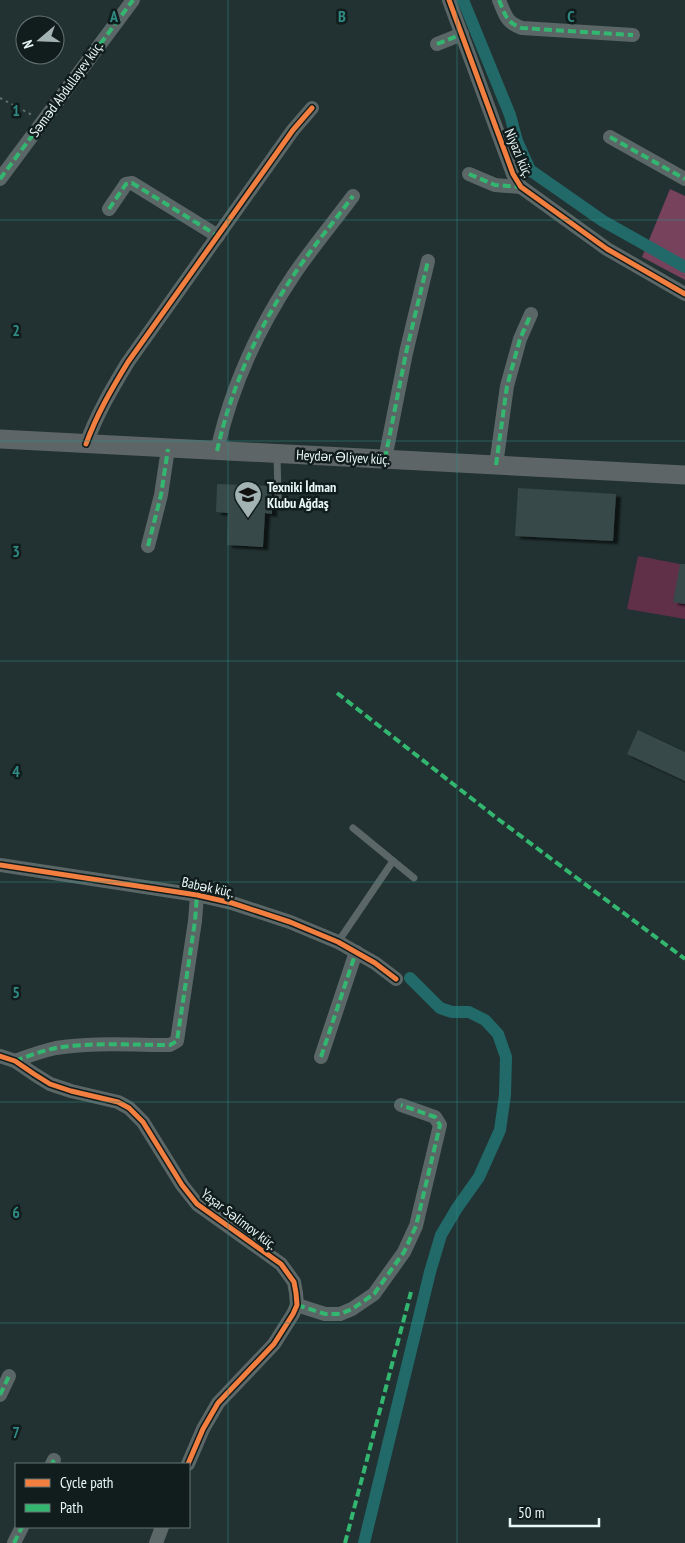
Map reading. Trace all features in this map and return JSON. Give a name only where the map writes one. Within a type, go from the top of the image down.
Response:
[{"type":"main road","name":"Heydər Əliyev küç.","points":[[0,440],[685,475]]},
{"type":"street","name":"Səməd Abdullayev küç.","points":[[0,179],[133,0]]},
{"type":"street","name":"Niyazi küç.","points":[[449,0],[513,174],[521,187],[607,249],[685,294]]},
{"type":"street","points":[[499,0],[507,18],[513,25],[522,28],[633,35]]},
{"type":"street","points":[[437,44],[462,34]]},
{"type":"street","points":[[86,444],[96,417],[128,362],[293,130],[312,108]]},
{"type":"street","points":[[610,137],[685,179]]},
{"type":"street","points":[[469,174],[495,185],[521,187]]},
{"type":"street","points":[[108,209],[126,184],[132,183],[218,236]]},
{"type":"street","points":[[217,452],[233,392],[262,327],[293,276],[353,196]]},
{"type":"street","points":[[385,459],[406,353],[428,261]]},
{"type":"street","points":[[496,464],[507,386],[520,339],[531,314]]},
{"type":"street","points":[[148,546],[161,495],[168,449]]},
{"type":"street","name":"Babək küç.","points":[[0,864],[197,895],[232,903],[282,919],[338,942],[396,978]]},
{"type":"street","points":[[15,1061],[58,1048],[170,1045],[177,1041],[195,921],[197,895]]},
{"type":"street","points":[[321,1057],[356,952]]},
{"type":"street","name":"Yaşar Səlimov küç.","points":[[0,1056],[15,1061],[50,1084],[118,1102],[129,1108],[143,1122],[182,1185],[197,1204],[263,1251],[287,1272],[294,1282],[297,1305]]},
{"type":"street","points":[[188,1463],[203,1429],[218,1403],[274,1344],[297,1305],[325,1314],[340,1314],[352,1309],[374,1294],[404,1252],[416,1226],[440,1125],[435,1117],[401,1105]]},
{"type":"street","points":[[0,1395],[9,1376]]},
{"type":"street","points":[[14,1543],[22,1528]]},
{"type":"street","points":[[156,1543],[162,1528]]},
{"type":"lane","points":[[277,454],[278,498]]},
{"type":"lane","points":[[353,828],[414,878]]},
{"type":"lane","points":[[338,942],[393,861]]},
{"type":"path","points":[[0,98],[44,120]]},
{"type":"shaded area","points":[[670,189],[685,196],[685,280],[642,257]]},
{"type":"shaded area","points":[[638,556],[685,565],[685,619],[627,609]]},
{"type":"building","points":[[217,484],[272,486],[272,514],[265,513],[263,547],[227,545],[228,513],[216,512]]},
{"type":"building","points":[[518,488],[616,494],[613,541],[515,536]]},
{"type":"building","points":[[680,564],[685,564],[685,604],[673,602]]},
{"type":"building","points":[[638,730],[685,752],[685,781],[627,754]]},
{"type":"waterway","points":[[463,0],[510,115],[517,141],[530,170],[603,221],[685,267]]},
{"type":"waterway","points":[[364,1543],[430,1272],[441,1235],[479,1177],[500,1130],[505,1095],[506,1057],[498,1034],[485,1020],[469,1012],[452,1012],[440,1008],[410,978]]},
{"type":"marked path","points":[[0,179],[133,0]]},
{"type":"marked path","points":[[499,0],[509,21],[522,28],[633,35]]},
{"type":"marked path","points":[[437,44],[462,34]]},
{"type":"marked path","points":[[610,137],[685,179]]},
{"type":"marked path","points":[[469,174],[495,185],[521,187]]},
{"type":"marked path","points":[[109,209],[126,184],[132,183],[218,236]]},
{"type":"marked path","points":[[217,451],[238,382],[268,317],[300,266],[353,196]]},
{"type":"marked path","points":[[385,459],[406,353],[428,261]]},
{"type":"marked path","points":[[496,465],[507,386],[520,339],[531,314]]},
{"type":"marked path","points":[[148,546],[161,495],[168,449]]},
{"type":"marked path","points":[[337,693],[494,816],[685,959]]},
{"type":"marked path","points":[[15,1061],[30,1055],[69,1046],[98,1044],[170,1045],[177,1041],[195,921],[197,895]]},
{"type":"marked path","points":[[321,1057],[356,952]]},
{"type":"marked path","points":[[297,1305],[325,1314],[340,1314],[352,1309],[374,1294],[404,1252],[416,1226],[440,1125],[435,1117],[401,1105]]},
{"type":"marked path","points":[[345,1543],[411,1292]]},
{"type":"marked path","points":[[0,1395],[9,1376]]},
{"type":"marked path","points":[[14,1543],[22,1528]]},
{"type":"cycle path","points":[[449,0],[513,174],[521,187],[607,249],[685,294]]},
{"type":"cycle path","points":[[86,444],[105,402],[128,362],[293,130],[312,108]]},
{"type":"cycle path","points":[[0,865],[197,895],[232,903],[290,922],[338,942],[375,963],[396,979]]},
{"type":"cycle path","points":[[0,1056],[15,1061],[50,1084],[118,1102],[129,1108],[143,1122],[182,1185],[197,1204],[281,1264],[294,1282],[297,1305],[293,1314],[274,1344],[218,1403],[203,1429],[188,1463]]},
{"type":"place","name":"Texniki İdman Klubu Ağdaş","points":[[248,519]]}]
